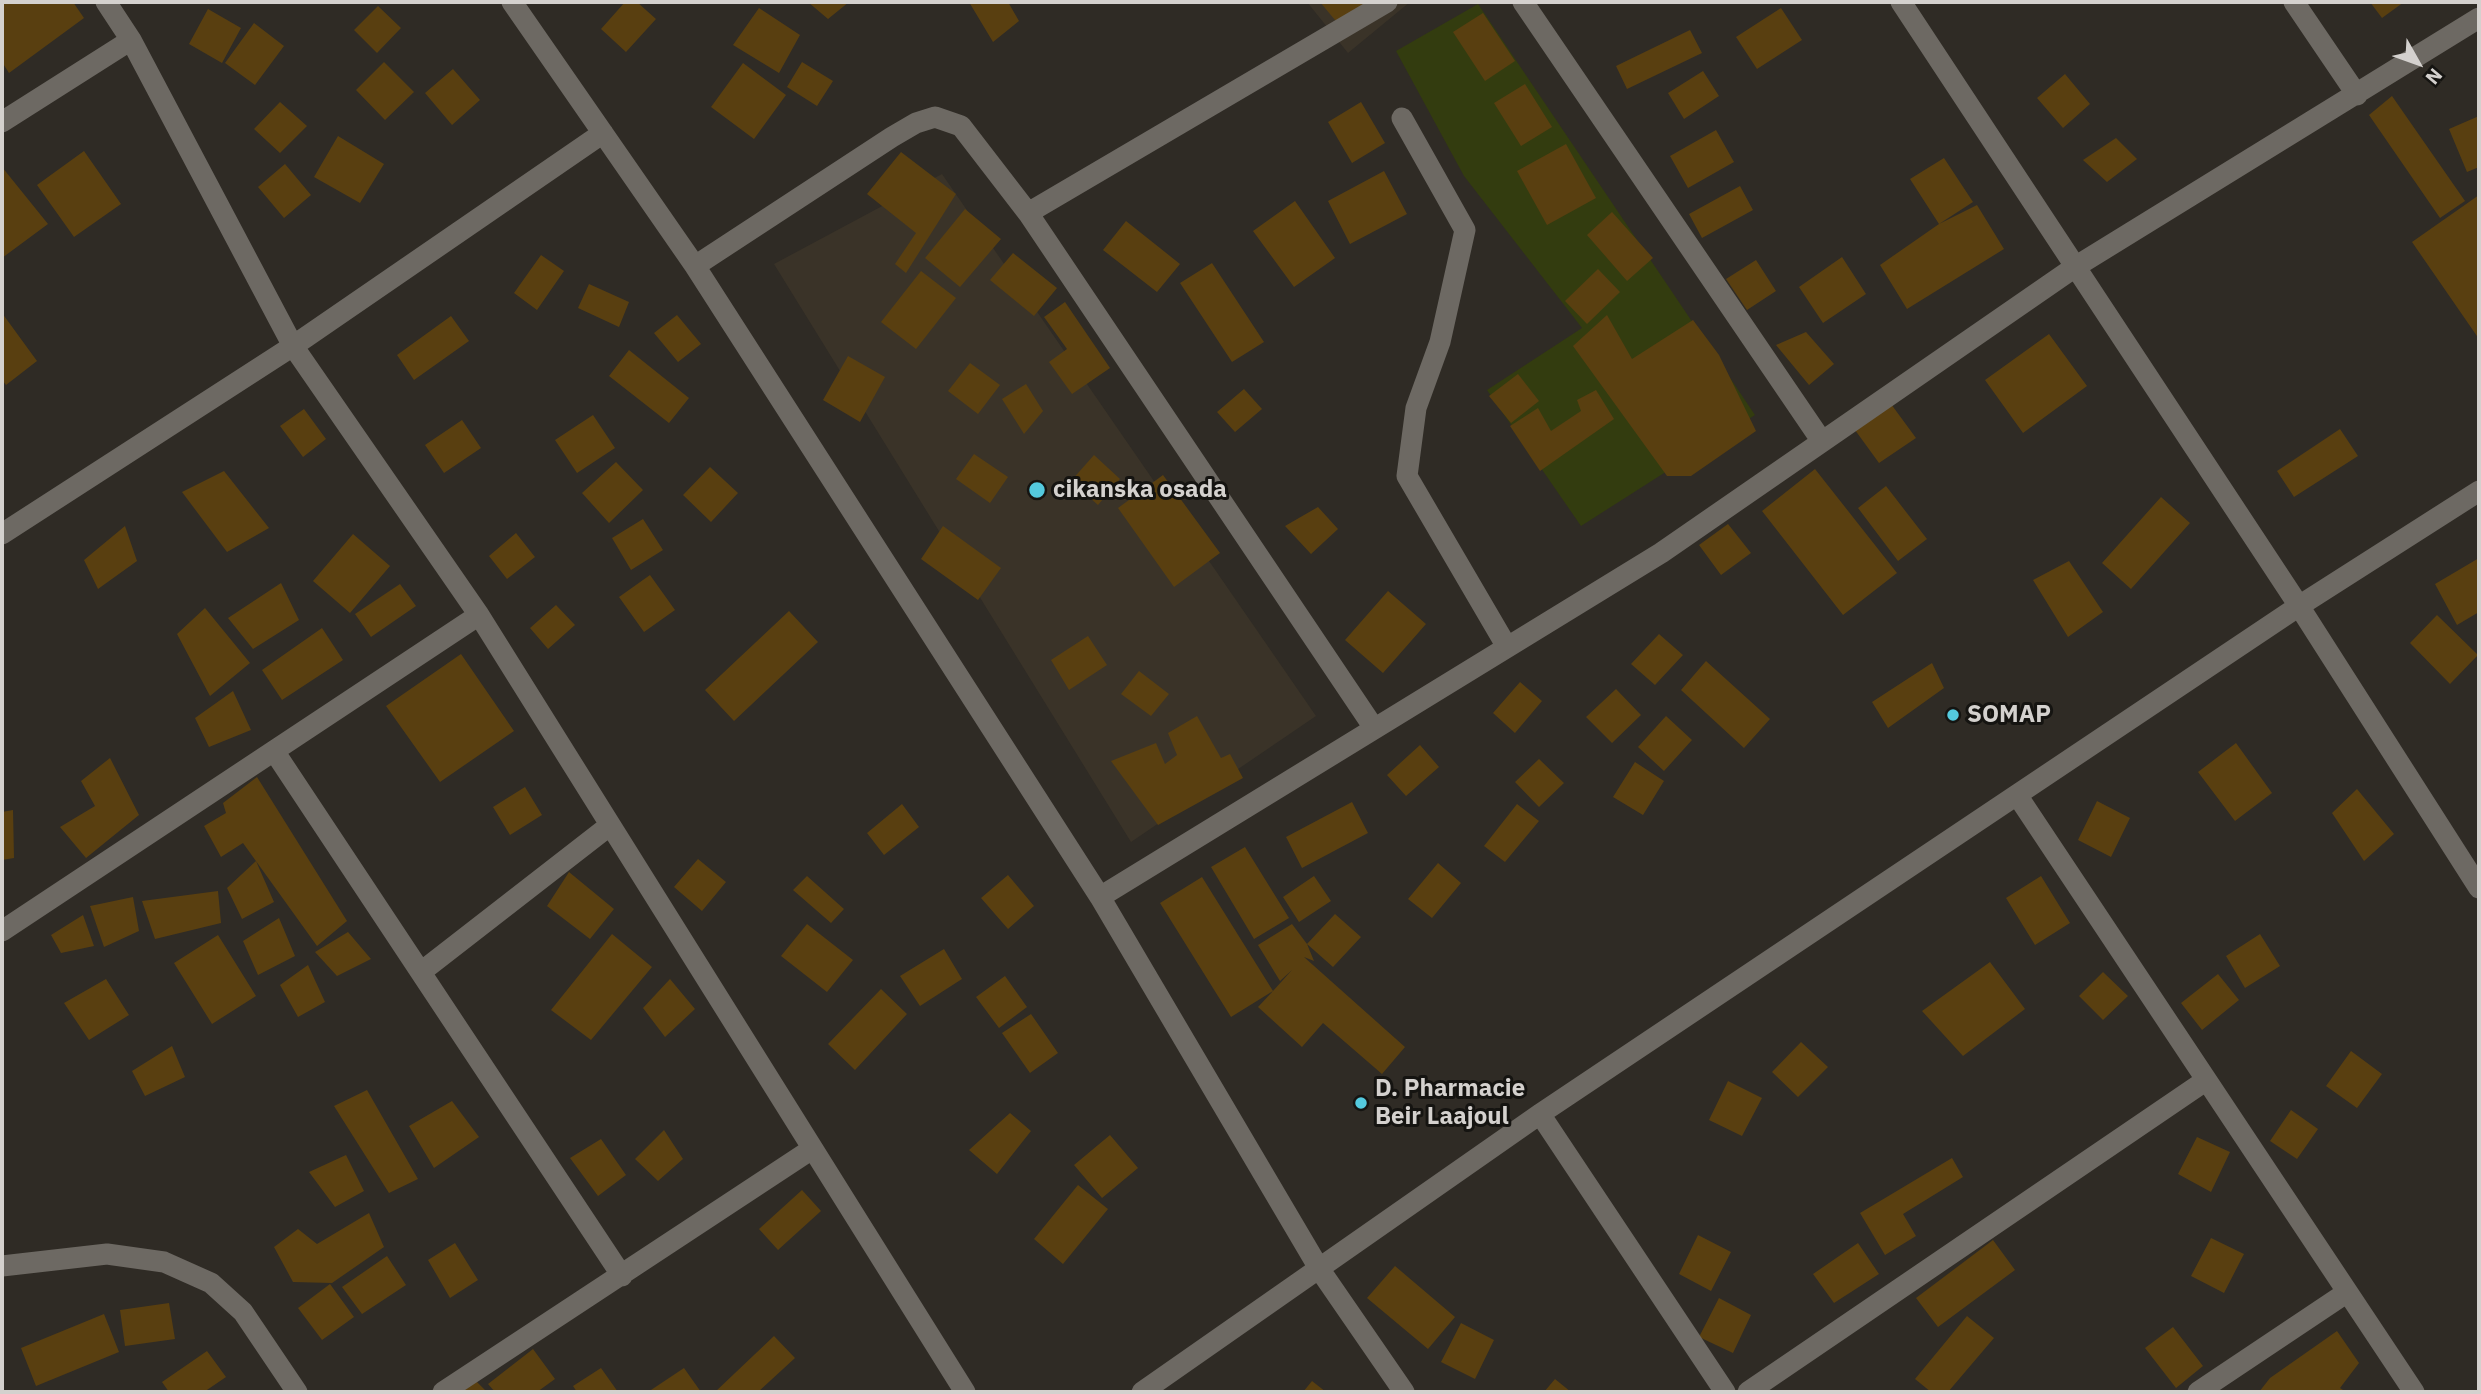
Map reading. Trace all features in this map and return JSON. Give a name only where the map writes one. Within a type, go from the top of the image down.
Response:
[{"type":"street","points":[[106,2],[131,40],[293,346],[479,615],[965,1392]]},
{"type":"street","points":[[538,2],[517,8],[695,266],[1100,897],[1320,1270],[1404,1392]]},
{"type":"street","points":[[1028,212],[1387,2]]},
{"type":"street","points":[[1523,2],[1821,440]]},
{"type":"street","points":[[1901,2],[2300,606],[2479,888]]},
{"type":"street","points":[[2294,2],[2357,95]]},
{"type":"street","points":[[1100,897],[1661,553],[2075,267],[2479,18]]},
{"type":"street","points":[[2,122],[131,40]]},
{"type":"street","points":[[695,266],[916,123],[935,117],[961,126],[1028,212],[1374,728]]},
{"type":"street","points":[[1402,118],[1465,230],[1440,342],[1416,408],[1407,476],[1507,646]]},
{"type":"street","points":[[2,534],[293,346],[603,133]]},
{"type":"street","points":[[1142,1392],[1540,1114],[2300,606],[2479,491]]},
{"type":"street","points":[[2,931],[479,615]]},
{"type":"street","points":[[274,751],[622,1276]]},
{"type":"street","points":[[2017,795],[2414,1392]]},
{"type":"street","points":[[421,972],[609,826]]},
{"type":"street","points":[[1748,1392],[2205,1081]]},
{"type":"street","points":[[1540,1114],[1725,1392]]},
{"type":"street","points":[[443,1392],[812,1149]]},
{"type":"street","points":[[2,1266],[107,1254],[164,1262],[211,1283],[243,1312],[297,1392]]},
{"type":"street","points":[[2198,1392],[2346,1293]]},
{"type":"shaded area","points":[[1307,2],[1410,2],[1348,53]]},
{"type":"shaded area","name":"cikanska osada","points":[[942,174],[1316,716],[1131,842],[774,264]]},
{"type":"green space","points":[[1478,4],[1755,415],[1581,526],[1487,390],[1582,328],[1464,176],[1396,51]]},
{"type":"building","points":[[2,2],[73,2],[84,18],[9,73],[2,62]]},
{"type":"building","points":[[625,2],[637,2],[656,19],[626,52],[601,29]]},
{"type":"building","points":[[808,2],[849,2],[828,19]]},
{"type":"building","points":[[969,2],[1008,2],[1019,21],[993,42]]},
{"type":"building","points":[[1320,2],[1382,2],[1345,32]]},
{"type":"building","points":[[2370,2],[2404,2],[2382,18]]},
{"type":"building","points":[[378,6],[401,28],[377,53],[354,30]]},
{"type":"building","points":[[759,8],[800,35],[779,73],[733,45]]},
{"type":"building","points":[[1781,8],[1802,40],[1757,69],[1736,37]]},
{"type":"building","points":[[208,9],[241,28],[222,63],[189,44]]},
{"type":"building","points":[[1483,13],[1515,61],[1485,81],[1453,32]]},
{"type":"building","points":[[254,23],[284,46],[255,85],[225,63]]},
{"type":"building","points":[[1690,30],[1702,53],[1627,89],[1616,66]]},
{"type":"building","points":[[384,62],[414,92],[385,120],[356,90]]},
{"type":"building","points":[[802,62],[833,81],[817,106],[787,87]]},
{"type":"building","points":[[743,63],[786,95],[754,139],[711,107]]},
{"type":"building","points":[[453,69],[480,100],[452,125],[425,93]]},
{"type":"building","points":[[1703,71],[1719,96],[1684,119],[1668,93]]},
{"type":"building","points":[[2065,74],[2090,104],[2063,128],[2037,98]]},
{"type":"building","points":[[1525,84],[1552,127],[1521,146],[1494,103]]},
{"type":"building","points":[[2392,96],[2465,201],[2440,218],[2369,115]]},
{"type":"building","points":[[280,102],[307,126],[280,153],[254,129]]},
{"type":"building","points":[[1361,102],[1385,143],[1352,163],[1328,122]]},
{"type":"building","points":[[2479,116],[2479,167],[2467,172],[2449,129]]},
{"type":"building","points":[[1716,130],[1734,162],[1688,188],[1670,156]]},
{"type":"building","points":[[338,136],[384,164],[360,203],[314,177]]},
{"type":"building","points":[[2116,138],[2137,159],[2107,182],[2083,160]]},
{"type":"building","points":[[1566,144],[1596,198],[1547,225],[1517,171]]},
{"type":"building","points":[[84,151],[121,204],[74,237],[37,185]]},
{"type":"building","points":[[901,152],[956,194],[906,273],[895,264],[916,233],[867,194]]},
{"type":"building","points":[[1944,158],[1973,202],[1939,224],[1910,179]]},
{"type":"building","points":[[285,164],[311,195],[284,218],[258,187]]},
{"type":"building","points":[[2,167],[48,224],[2,258]]},
{"type":"building","points":[[1384,171],[1407,214],[1350,244],[1328,201]]},
{"type":"building","points":[[1740,186],[1753,210],[1702,238],[1689,214]]},
{"type":"building","points":[[2479,195],[2479,339],[2412,242]]},
{"type":"building","points":[[1295,201],[1335,258],[1294,287],[1253,231]]},
{"type":"building","points":[[1977,205],[2004,249],[1907,309],[1880,265],[1939,224]]},
{"type":"building","points":[[965,209],[1001,239],[960,287],[925,258]]},
{"type":"building","points":[[1612,212],[1653,258],[1627,281],[1587,235]]},
{"type":"building","points":[[1126,221],[1180,264],[1157,292],[1103,250]]},
{"type":"building","points":[[1013,253],[1057,288],[1034,316],[990,280]]},
{"type":"building","points":[[541,255],[564,271],[537,310],[514,293]]},
{"type":"building","points":[[1842,257],[1866,294],[1823,323],[1799,287]]},
{"type":"building","points":[[1756,260],[1776,291],[1747,310],[1726,279]]},
{"type":"building","points":[[1212,263],[1264,342],[1232,362],[1180,283]]},
{"type":"building","points":[[1598,269],[1620,292],[1587,324],[1565,301]]},
{"type":"building","points":[[921,271],[956,298],[916,349],[881,322]]},
{"type":"building","points":[[589,284],[629,302],[619,327],[578,308]]},
{"type":"building","points":[[1065,302],[1110,368],[1072,394],[1049,362],[1067,349],[1044,317]]},
{"type":"building","points":[[2,313],[37,361],[6,385],[2,380]]},
{"type":"building","points":[[677,315],[701,344],[678,362],[654,333]]},
{"type":"building","points":[[1607,315],[1632,359],[1693,320],[1719,355],[1756,431],[1691,476],[1667,476],[1573,346]]},
{"type":"building","points":[[451,316],[469,341],[414,380],[397,355]]},
{"type":"building","points":[[1806,332],[1834,364],[1809,385],[1776,345]]},
{"type":"building","points":[[2049,334],[2087,386],[2023,433],[1985,380]]},
{"type":"building","points":[[629,350],[689,398],[669,423],[609,376]]},
{"type":"building","points":[[848,356],[885,377],[860,422],[823,400]]},
{"type":"building","points":[[970,363],[1000,385],[978,414],[948,391]]},
{"type":"building","points":[[1518,374],[1539,401],[1511,423],[1489,396]]},
{"type":"building","points":[[1026,384],[1043,411],[1024,434],[1002,399]]},
{"type":"building","points":[[1244,389],[1262,409],[1235,432],[1217,412]]},
{"type":"building","points":[[1596,390],[1614,419],[1540,471],[1510,426],[1538,408],[1551,431],[1581,411],[1577,400]]},
{"type":"building","points":[[1891,404],[1916,438],[1879,463],[1855,430]]},
{"type":"building","points":[[304,409],[326,439],[303,457],[280,426]]},
{"type":"building","points":[[593,415],[615,448],[577,473],[555,440]]},
{"type":"building","points":[[462,420],[481,448],[444,473],[425,445]]},
{"type":"building","points":[[2340,429],[2358,456],[2294,497],[2277,471]]},
{"type":"building","points":[[974,454],[1008,477],[990,503],[956,479]]},
{"type":"building","points":[[1094,455],[1120,479],[1098,505],[1071,481]]},
{"type":"building","points":[[616,462],[643,490],[609,523],[582,493]]},
{"type":"building","points":[[710,467],[738,493],[711,522],[683,495]]},
{"type":"building","points":[[1815,469],[1897,573],[1843,615],[1762,511]]},
{"type":"building","points":[[224,471],[269,528],[227,552],[182,492]]},
{"type":"building","points":[[1163,475],[1220,553],[1174,587],[1118,508]]},
{"type":"building","points":[[1886,486],[1927,539],[1898,561],[1858,508]]},
{"type":"building","points":[[2161,497],[2190,523],[2131,589],[2102,563]]},
{"type":"building","points":[[1318,507],[1338,529],[1311,554],[1285,526]]},
{"type":"building","points":[[643,519],[663,550],[631,570],[612,538]]},
{"type":"building","points":[[1728,524],[1751,553],[1721,575],[1699,545]]},
{"type":"building","points":[[125,526],[137,561],[98,589],[84,560]]},
{"type":"building","points":[[943,526],[1001,568],[978,600],[921,559]]},
{"type":"building","points":[[516,533],[535,557],[507,579],[489,556]]},
{"type":"building","points":[[353,534],[390,566],[350,613],[313,581]]},
{"type":"building","points":[[2479,558],[2479,612],[2457,625],[2435,584]]},
{"type":"building","points":[[2069,561],[2103,612],[2068,637],[2033,580]]},
{"type":"building","points":[[650,575],[675,610],[644,632],[619,597]]},
{"type":"building","points":[[281,583],[299,620],[253,649],[228,618]]},
{"type":"building","points":[[400,584],[416,606],[371,637],[355,614]]},
{"type":"building","points":[[1388,591],[1426,624],[1383,673],[1345,640]]},
{"type":"building","points":[[556,605],[575,625],[548,649],[530,628]]},
{"type":"building","points":[[205,608],[250,663],[210,696],[177,634]]},
{"type":"building","points":[[789,611],[818,642],[734,721],[705,690]]},
{"type":"building","points":[[2437,615],[2478,655],[2450,684],[2410,643]]},
{"type":"building","points":[[322,628],[343,660],[282,700],[262,670]]},
{"type":"building","points":[[1659,634],[1683,655],[1655,685],[1631,664]]},
{"type":"building","points":[[1088,636],[1107,665],[1069,690],[1051,660]]},
{"type":"building","points":[[461,654],[514,731],[440,782],[386,706]]},
{"type":"building","points":[[1706,661],[1770,719],[1744,748],[1681,690]]},
{"type":"building","points":[[1932,663],[1944,688],[1888,728],[1872,702]]},
{"type":"building","points":[[1139,671],[1169,694],[1151,716],[1121,694]]},
{"type":"building","points":[[1520,682],[1542,701],[1515,733],[1493,713]]},
{"type":"building","points":[[1616,689],[1641,715],[1612,743],[1586,717]]},
{"type":"building","points":[[233,691],[251,730],[209,747],[195,718]]},
{"type":"building","points":[[1197,716],[1221,758],[1230,754],[1243,778],[1158,825],[1111,761],[1156,743],[1165,764],[1177,755],[1168,733]]},
{"type":"building","points":[[1666,716],[1692,740],[1664,771],[1638,747]]},
{"type":"building","points":[[2236,743],[2272,793],[2235,821],[2198,772]]},
{"type":"building","points":[[1420,745],[1439,767],[1406,796],[1387,775]]},
{"type":"building","points":[[110,758],[139,815],[86,858],[60,827],[95,806],[81,781]]},
{"type":"building","points":[[1539,759],[1564,783],[1539,807],[1515,782]]},
{"type":"building","points":[[1635,762],[1664,781],[1643,815],[1613,797]]},
{"type":"building","points":[[257,777],[347,921],[317,946],[243,843],[221,857],[204,826],[226,813],[223,803]]},
{"type":"building","points":[[525,787],[542,815],[510,835],[493,807]]},
{"type":"building","points":[[2357,789],[2394,834],[2364,861],[2332,813]]},
{"type":"building","points":[[2097,801],[2130,818],[2111,857],[2078,840]]},
{"type":"building","points":[[1352,802],[1368,833],[1302,868],[1286,837]]},
{"type":"building","points":[[902,804],[919,827],[884,855],[867,833]]},
{"type":"building","points":[[1517,804],[1539,821],[1505,862],[1484,846]]},
{"type":"building","points":[[13,810],[14,858],[2,860],[2,812]]},
{"type":"building","points":[[1245,847],[1289,918],[1254,939],[1211,867]]},
{"type":"building","points":[[698,859],[726,882],[702,911],[674,887]]},
{"type":"building","points":[[256,861],[274,902],[242,919],[227,888]]},
{"type":"building","points":[[1438,863],[1461,883],[1432,918],[1408,899]]},
{"type":"building","points":[[569,872],[614,909],[590,939],[547,906]]},
{"type":"building","points":[[1008,875],[1034,906],[1008,929],[981,898]]},
{"type":"building","points":[[807,876],[844,909],[831,923],[793,890]]},
{"type":"building","points":[[1314,876],[1331,901],[1299,922],[1283,897]]},
{"type":"building","points":[[2041,876],[2070,923],[2035,945],[2006,898]]},
{"type":"building","points":[[1202,877],[1273,991],[1231,1017],[1160,903]]},
{"type":"building","points":[[218,891],[221,923],[155,939],[142,901]]},
{"type":"building","points":[[133,897],[139,931],[104,947],[90,906]]},
{"type":"building","points":[[1335,914],[1361,937],[1333,967],[1307,944]]},
{"type":"building","points":[[83,915],[94,946],[61,953],[51,935]]},
{"type":"building","points":[[279,918],[295,956],[258,975],[243,941]]},
{"type":"building","points":[[807,924],[853,960],[827,992],[781,956]]},
{"type":"building","points":[[1292,924],[1307,944],[1314,961],[1304,957],[1405,1047],[1382,1074],[1323,1023],[1302,1047],[1258,1007],[1292,970],[1280,981],[1258,945]]},
{"type":"building","points":[[348,932],[371,959],[337,976],[315,952]]},
{"type":"building","points":[[612,934],[652,967],[591,1040],[551,1010]]},
{"type":"building","points":[[2260,934],[2280,966],[2245,988],[2226,956]]},
{"type":"building","points":[[218,935],[256,996],[212,1024],[174,963]]},
{"type":"building","points":[[944,949],[962,979],[920,1006],[900,976]]},
{"type":"building","points":[[1990,962],[2025,1009],[1963,1056],[1922,1011]]},
{"type":"building","points":[[308,965],[325,1002],[298,1017],[280,985]]},
{"type":"building","points":[[2103,972],[2128,996],[2103,1020],[2079,996]]},
{"type":"building","points":[[2218,974],[2239,1000],[2202,1030],[2181,1003]]},
{"type":"building","points":[[1005,976],[1027,1007],[999,1028],[976,997]]},
{"type":"building","points":[[106,979],[129,1015],[89,1040],[64,1003]]},
{"type":"building","points":[[670,979],[695,1009],[665,1037],[643,1008]]},
{"type":"building","points":[[881,989],[907,1014],[855,1070],[828,1044]]},
{"type":"building","points":[[1031,1014],[1058,1053],[1030,1073],[1002,1033]]},
{"type":"building","points":[[1801,1042],[1828,1067],[1798,1097],[1772,1072]]},
{"type":"building","points":[[172,1046],[185,1077],[145,1096],[132,1071]]},
{"type":"building","points":[[2351,1051],[2382,1074],[2357,1108],[2326,1086]]},
{"type":"building","points":[[1728,1081],[1762,1098],[1742,1136],[1709,1120]]},
{"type":"building","points":[[367,1090],[418,1179],[389,1193],[334,1106]]},
{"type":"building","points":[[452,1101],[479,1137],[434,1168],[409,1126]]},
{"type":"building","points":[[2291,1110],[2318,1129],[2297,1159],[2270,1141]]},
{"type":"building","points":[[1010,1113],[1031,1131],[997,1174],[969,1150]]},
{"type":"building","points":[[664,1130],[683,1159],[658,1181],[635,1159]]},
{"type":"building","points":[[1110,1135],[1138,1168],[1102,1198],[1074,1165]]},
{"type":"building","points":[[2197,1137],[2230,1152],[2211,1192],[2178,1174]]},
{"type":"building","points":[[601,1139],[626,1175],[598,1196],[570,1158]]},
{"type":"building","points":[[346,1155],[364,1191],[335,1207],[309,1172]]},
{"type":"building","points":[[1952,1158],[1963,1177],[1903,1214],[1916,1236],[1885,1255],[1860,1213]]},
{"type":"building","points":[[1078,1185],[1108,1209],[1063,1264],[1034,1239]]},
{"type":"building","points":[[802,1190],[821,1211],[778,1250],[759,1229]]},
{"type":"building","points":[[369,1213],[384,1247],[332,1283],[293,1282],[274,1247],[298,1229],[317,1244]]},
{"type":"building","points":[[1698,1235],[1731,1252],[1711,1291],[1679,1274]]},
{"type":"building","points":[[2211,1238],[2244,1254],[2224,1293],[2191,1276]]},
{"type":"building","points":[[1993,1240],[2015,1270],[1938,1327],[1916,1298]]},
{"type":"building","points":[[455,1243],[478,1280],[450,1298],[428,1260]]},
{"type":"building","points":[[1858,1243],[1879,1274],[1834,1303],[1813,1274]]},
{"type":"building","points":[[387,1256],[406,1285],[362,1314],[342,1287]]},
{"type":"building","points":[[1395,1266],[1455,1317],[1428,1349],[1367,1298]]},
{"type":"building","points":[[330,1284],[354,1317],[322,1340],[298,1308]]},
{"type":"building","points":[[1719,1298],[1751,1315],[1733,1353],[1699,1337]]},
{"type":"building","points":[[169,1303],[175,1339],[125,1346],[120,1310]]},
{"type":"building","points":[[104,1314],[119,1352],[36,1386],[21,1348]]},
{"type":"building","points":[[1967,1316],[1994,1338],[1948,1392],[1931,1392],[1915,1379]]},
{"type":"building","points":[[1461,1323],[1494,1340],[1475,1379],[1441,1362]]},
{"type":"building","points":[[2173,1327],[2203,1366],[2176,1388],[2145,1348]]},
{"type":"building","points":[[2337,1331],[2359,1363],[2340,1388],[2346,1392],[2259,1392],[2270,1378]]},
{"type":"building","points":[[774,1336],[795,1358],[758,1392],[715,1392]]},
{"type":"building","points":[[533,1349],[555,1379],[537,1392],[495,1392],[488,1384]]},
{"type":"building","points":[[207,1351],[226,1377],[204,1392],[169,1392],[162,1382]]},
{"type":"building","points":[[601,1368],[618,1392],[577,1392],[573,1386]]},
{"type":"building","points":[[684,1368],[701,1392],[648,1392]]},
{"type":"building","points":[[474,1379],[487,1392],[461,1392]]},
{"type":"building","points":[[1555,1379],[1571,1392],[1544,1392]]},
{"type":"building","points":[[1312,1381],[1326,1392],[1303,1392]]},
{"type":"place","name":"cikanska osada","points":[[1037,490]]},
{"type":"place","name":"SOMAP","points":[[1953,715]]},
{"type":"place","name":"D. Pharmacie Beir Laajoul","points":[[1361,1103]]}]
